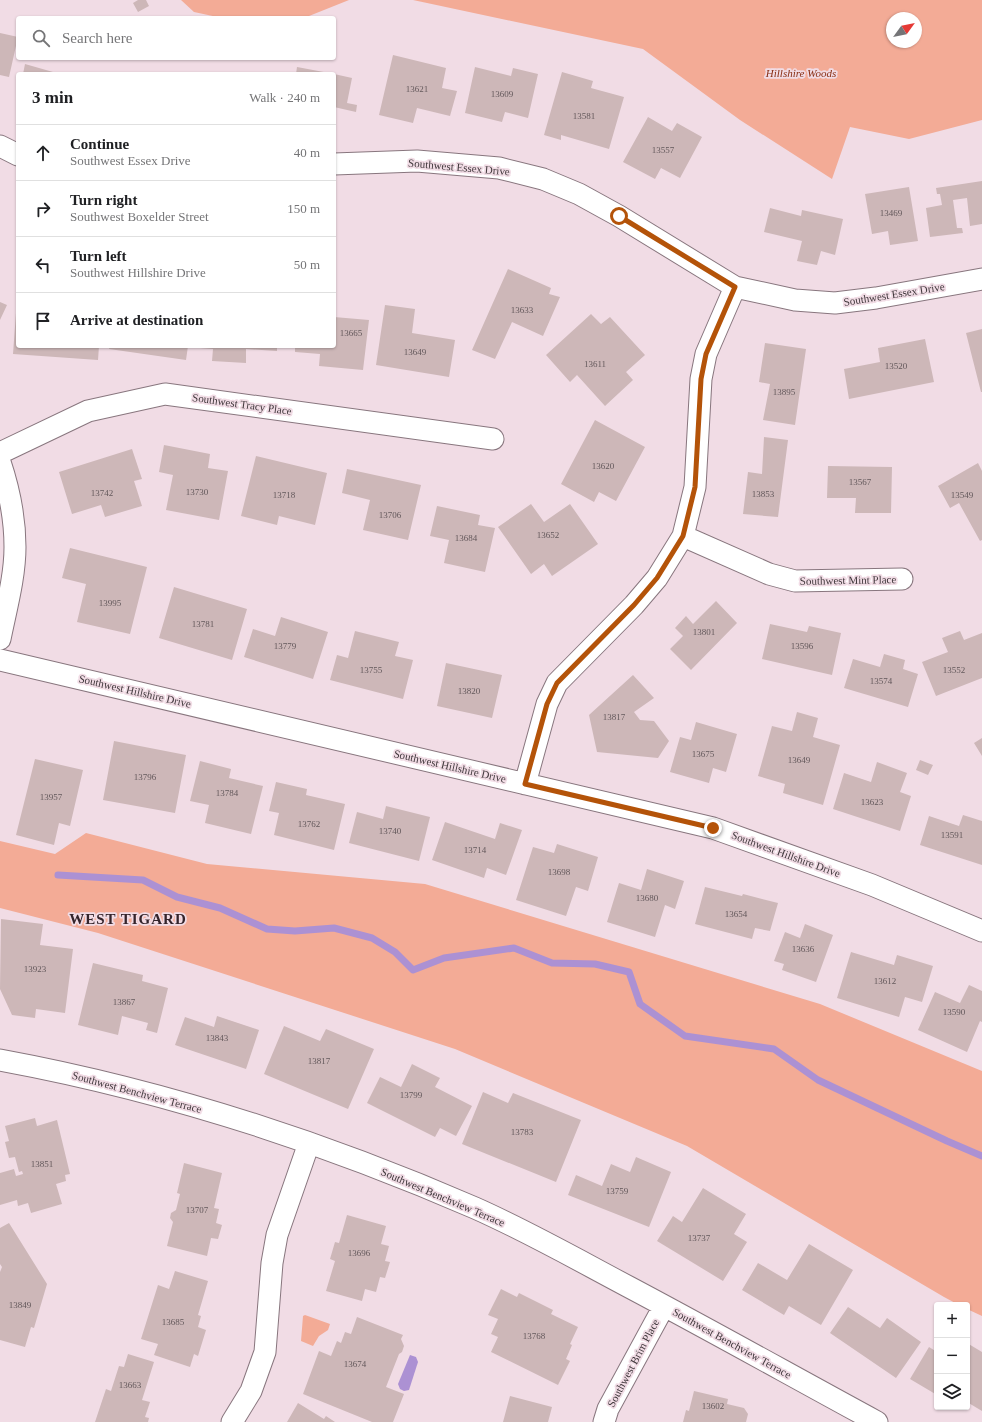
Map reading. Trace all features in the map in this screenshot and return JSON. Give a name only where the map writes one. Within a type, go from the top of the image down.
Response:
[{"type":"street","points":[[0,146],[16,154]]},
{"type":"street","name":"Southwest Essex Drive","points":[[336,164],[417,161],[499,168],[543,179],[579,194],[619,216],[735,287],[795,300],[835,303],[876,298],[982,279]]},
{"type":"street","points":[[525,784],[547,704],[557,683],[634,605],[657,578],[683,536],[695,487],[701,379],[706,354],[735,287]]},
{"type":"street","name":"Southwest Tracy Place","points":[[0,453],[88,411],[165,394],[493,439]]},
{"type":"street","points":[[0,462],[6,482],[13,520],[15,548],[12,576],[0,638]]},
{"type":"street","name":"Southwest Mint Place","points":[[683,536],[769,574],[795,581],[902,579]]},
{"type":"street","name":"Southwest Hillshire Drive","points":[[0,660],[713,828],[872,885],[982,931]]},
{"type":"street","name":"Southwest Benchview Terrace","points":[[0,1060],[54,1070],[206,1110],[309,1143],[477,1209],[573,1257],[877,1422]]},
{"type":"street","points":[[232,1422],[251,1391],[264,1352],[272,1263],[277,1235],[309,1143]]},
{"type":"street","name":"Southwest Brim Place","points":[[604,1422],[608,1409],[664,1306]]},
{"type":"green space","points":[[181,0],[349,0],[309,16],[213,16],[194,12]]},
{"type":"green space","name":"Hillshire Woods","points":[[413,0],[982,0],[982,120],[909,139],[850,127],[832,179],[740,120],[643,49]]},
{"type":"green space","points":[[86,833],[207,864],[425,884],[820,1004],[982,1071],[982,1316],[970,1310],[970,1302],[953,1302],[944,1297],[687,1146],[455,1049],[98,933],[0,908],[0,841],[55,854]]},
{"type":"green space","points":[[305,1315],[330,1324],[328,1330],[319,1336],[313,1346],[301,1341],[303,1316]]},
{"type":"shaded area","points":[[410,1355],[416,1357],[418,1362],[409,1390],[404,1391],[400,1389],[398,1384]]},
{"type":"building","points":[[138,0],[146,0],[149,6],[138,12],[133,3]]},
{"type":"building","points":[[0,33],[16,37],[16,46],[9,77],[0,75]]},
{"type":"building","points":[[393,55],[446,68],[442,88],[457,91],[450,116],[417,108],[413,123],[379,115]]},
{"type":"building","points":[[25,64],[53,72],[23,72]]},
{"type":"building","points":[[297,67],[324,72],[296,72]]},
{"type":"building","points":[[475,67],[511,76],[513,68],[538,74],[528,118],[505,112],[502,122],[465,113]]},
{"type":"building","points":[[562,72],[593,81],[591,88],[624,97],[609,149],[561,135],[561,140],[544,135]]},
{"type":"building","points":[[336,74],[352,78],[347,103],[357,105],[356,112],[336,107]]},
{"type":"building","points":[[648,117],[672,131],[677,123],[702,137],[680,178],[661,168],[655,179],[623,162]]},
{"type":"building","points":[[982,181],[982,224],[970,226],[967,198],[953,200],[957,228],[962,228],[963,233],[930,237],[926,208],[942,205],[940,194],[937,194],[936,188]]},
{"type":"building","points":[[909,187],[918,241],[890,245],[888,231],[872,234],[865,194]]},
{"type":"building","points":[[770,208],[801,216],[802,210],[843,219],[835,255],[821,251],[817,265],[797,261],[802,241],[764,232]]},
{"type":"building","points":[[508,269],[551,288],[549,294],[560,297],[543,336],[512,322],[495,359],[472,350]]},
{"type":"building","points":[[0,302],[7,305],[0,320]]},
{"type":"building","points":[[385,305],[415,309],[412,333],[455,340],[449,377],[376,365]]},
{"type":"building","points":[[16,313],[16,348],[99,348],[98,360],[13,354]]},
{"type":"building","points":[[591,314],[601,324],[610,317],[645,355],[626,372],[633,380],[605,406],[577,375],[570,382],[546,355]]},
{"type":"building","points":[[336,317],[369,320],[363,370],[319,366],[320,354],[295,352],[295,348],[336,348]]},
{"type":"building","points":[[982,329],[982,392],[981,392],[966,333]]},
{"type":"building","points":[[925,339],[934,382],[849,399],[844,369],[880,362],[878,348]]},
{"type":"building","points":[[765,343],[806,349],[795,425],[763,420],[770,384],[759,382]]},
{"type":"building","points":[[109,348],[188,348],[186,360]]},
{"type":"building","points":[[200,348],[277,348],[277,351],[246,349],[246,363],[212,361],[213,349]]},
{"type":"building","points":[[595,420],[645,447],[616,501],[599,492],[594,502],[561,484]]},
{"type":"building","points":[[764,437],[788,440],[778,517],[743,514],[748,472],[762,474]]},
{"type":"building","points":[[164,445],[210,454],[208,468],[228,471],[219,520],[166,510],[173,475],[159,472]]},
{"type":"building","points":[[132,449],[142,479],[134,481],[142,506],[105,517],[101,505],[72,514],[59,472]]},
{"type":"building","points":[[256,456],[327,473],[315,525],[279,516],[277,525],[241,516]]},
{"type":"building","points":[[978,463],[982,471],[982,540],[980,541],[959,503],[950,508],[938,486]]},
{"type":"building","points":[[828,466],[892,467],[891,513],[855,513],[856,498],[827,498]]},
{"type":"building","points":[[347,469],[421,485],[408,540],[363,530],[370,500],[342,493]]},
{"type":"building","points":[[531,504],[544,522],[570,504],[598,544],[552,576],[544,564],[531,574],[498,527]]},
{"type":"building","points":[[437,506],[480,515],[478,525],[495,528],[485,572],[444,563],[449,540],[430,536]]},
{"type":"building","points":[[70,548],[147,567],[130,634],[77,622],[86,584],[62,578]]},
{"type":"building","points":[[174,587],[247,609],[232,660],[159,638]]},
{"type":"building","points":[[716,601],[737,623],[691,670],[670,649],[683,636],[675,628],[686,616],[693,624]]},
{"type":"building","points":[[281,617],[328,632],[313,679],[244,657],[253,629],[275,636]]},
{"type":"building","points":[[770,624],[807,632],[809,626],[841,633],[832,675],[762,659]]},
{"type":"building","points":[[355,631],[399,642],[395,656],[413,660],[403,699],[330,680],[337,655],[348,658]]},
{"type":"building","points":[[960,631],[964,640],[982,633],[982,678],[936,696],[922,662],[948,652],[942,638]]},
{"type":"building","points":[[884,654],[905,660],[903,669],[918,674],[908,707],[844,688],[853,659],[880,667]]},
{"type":"building","points":[[446,663],[502,675],[492,718],[437,706]]},
{"type":"building","points":[[633,675],[654,698],[634,712],[640,720],[654,721],[669,741],[658,758],[597,752],[589,715]]},
{"type":"building","points":[[797,712],[818,718],[813,737],[840,745],[823,805],[783,793],[785,784],[758,776],[772,726],[792,731]]},
{"type":"building","points":[[696,722],[737,734],[726,772],[713,768],[709,783],[670,772],[680,737],[691,740]]},
{"type":"building","points":[[982,738],[982,756],[974,743]]},
{"type":"building","points":[[114,741],[186,755],[175,813],[103,800]]},
{"type":"building","points":[[35,759],[83,770],[70,826],[59,823],[54,845],[16,835]]},
{"type":"building","points":[[920,760],[933,765],[928,775],[916,770]]},
{"type":"building","points":[[200,761],[231,769],[229,778],[263,786],[251,834],[205,823],[209,805],[190,801]]},
{"type":"building","points":[[877,762],[907,773],[900,792],[911,796],[900,831],[833,809],[844,773],[871,782]]},
{"type":"building","points":[[276,782],[307,789],[306,795],[345,804],[334,850],[274,835],[279,813],[269,811]]},
{"type":"building","points":[[386,806],[430,817],[419,861],[349,843],[357,812],[383,819]]},
{"type":"building","points":[[963,815],[982,821],[982,865],[920,845],[929,816],[959,826]]},
{"type":"building","points":[[445,822],[495,839],[500,823],[522,830],[506,875],[487,868],[484,878],[432,860]]},
{"type":"building","points":[[557,844],[598,857],[588,891],[576,887],[566,916],[516,900],[533,847],[554,853]]},
{"type":"building","points":[[647,869],[684,881],[675,909],[665,905],[655,937],[607,922],[619,883],[641,890]]},
{"type":"building","points":[[705,887],[742,896],[743,894],[778,903],[770,931],[755,928],[752,939],[695,924]]},
{"type":"building","points":[[1,919],[43,924],[40,945],[73,949],[65,1013],[36,1009],[35,1018],[12,1015],[0,989]]},
{"type":"building","points":[[805,924],[833,935],[816,982],[782,970],[784,964],[774,961],[785,932],[800,938]]},
{"type":"building","points":[[851,952],[894,965],[897,955],[933,966],[922,1002],[905,997],[899,1017],[837,998]]},
{"type":"building","points":[[93,963],[143,975],[142,981],[168,988],[157,1033],[146,1030],[148,1023],[122,1016],[118,1035],[78,1025]]},
{"type":"building","points":[[969,985],[982,991],[982,1022],[980,1021],[967,1052],[918,1030],[935,992],[960,1003]]},
{"type":"building","points":[[217,1016],[259,1030],[246,1069],[175,1045],[185,1017],[214,1027]]},
{"type":"building","points":[[284,1026],[320,1041],[326,1029],[374,1049],[348,1109],[264,1074]]},
{"type":"building","points":[[412,1064],[440,1078],[435,1087],[472,1106],[456,1136],[440,1128],[435,1137],[367,1103],[380,1077],[401,1087]]},
{"type":"building","points":[[483,1092],[508,1103],[513,1093],[581,1120],[556,1182],[462,1144]]},
{"type":"building","points":[[35,1118],[37,1126],[57,1120],[70,1174],[65,1175],[66,1181],[56,1184],[62,1204],[31,1213],[28,1203],[18,1206],[17,1200],[0,1205],[0,1173],[14,1169],[16,1176],[23,1174],[22,1171],[19,1172],[15,1157],[9,1158],[5,1142],[9,1141],[5,1126]]},
{"type":"building","points":[[636,1157],[671,1172],[649,1227],[568,1195],[576,1175],[602,1186],[611,1164],[630,1172]]},
{"type":"building","points":[[184,1163],[222,1173],[214,1208],[219,1209],[216,1223],[222,1225],[218,1239],[211,1238],[207,1256],[167,1246],[173,1222],[170,1218],[171,1213],[176,1210],[180,1194],[177,1193]]},
{"type":"building","points":[[703,1188],[746,1214],[734,1234],[747,1242],[723,1281],[657,1241],[673,1216],[682,1222]]},
{"type":"building","points":[[347,1215],[386,1226],[381,1244],[389,1246],[385,1261],[390,1262],[385,1278],[380,1277],[376,1292],[365,1289],[362,1301],[326,1291],[335,1261],[330,1259],[335,1242],[339,1243]]},
{"type":"building","points":[[9,1223],[47,1284],[34,1328],[31,1327],[25,1347],[0,1340],[0,1272],[2,1267],[0,1264],[0,1228]]},
{"type":"building","points":[[809,1244],[853,1270],[821,1325],[789,1306],[784,1315],[742,1290],[758,1263],[787,1280]]},
{"type":"building","points":[[175,1271],[208,1281],[198,1315],[201,1316],[198,1327],[206,1330],[198,1356],[194,1354],[190,1367],[154,1355],[158,1344],[141,1339],[158,1285],[169,1289]]},
{"type":"building","points":[[501,1289],[517,1297],[519,1293],[553,1310],[551,1314],[578,1327],[570,1344],[572,1345],[566,1359],[570,1361],[558,1385],[491,1352],[498,1337],[491,1334],[498,1319],[488,1315]]},
{"type":"building","points":[[848,1307],[880,1328],[887,1318],[921,1342],[896,1378],[830,1333]]},
{"type":"building","points":[[357,1317],[403,1335],[401,1339],[404,1346],[402,1352],[399,1354],[386,1387],[404,1394],[393,1422],[372,1422],[303,1394],[319,1351],[331,1356],[337,1341],[341,1343],[345,1332],[351,1334]]},
{"type":"building","points":[[970,1345],[982,1352],[982,1411],[970,1404]]},
{"type":"building","points":[[929,1347],[934,1350],[934,1393],[910,1379]]},
{"type":"building","points":[[128,1354],[154,1362],[142,1400],[150,1402],[145,1417],[149,1418],[148,1422],[95,1422],[106,1389],[111,1391],[119,1366],[124,1367]]},
{"type":"building","points":[[694,1391],[728,1399],[727,1404],[744,1408],[748,1414],[746,1422],[683,1422],[686,1410],[689,1411]]},
{"type":"building","points":[[510,1396],[552,1407],[548,1422],[503,1422]]},
{"type":"building","points":[[298,1403],[324,1419],[326,1416],[335,1422],[287,1422]]},
{"type":"waterway","points":[[58,875],[143,880],[177,897],[220,908],[267,929],[295,931],[334,928],[372,938],[395,952],[413,970],[444,958],[514,948],[552,963],[595,964],[629,972],[640,1004],[685,1036],[774,1049],[818,1080],[982,1156]]},
{"type":"district","name":"WEST TIGARD","points":[[128,919]]},
{"type":"route","points":[[619,216],[735,287],[706,354],[701,379],[700,426],[695,487],[690,514],[683,536],[657,578],[634,605],[557,683],[547,704],[525,784],[713,828]]}]
